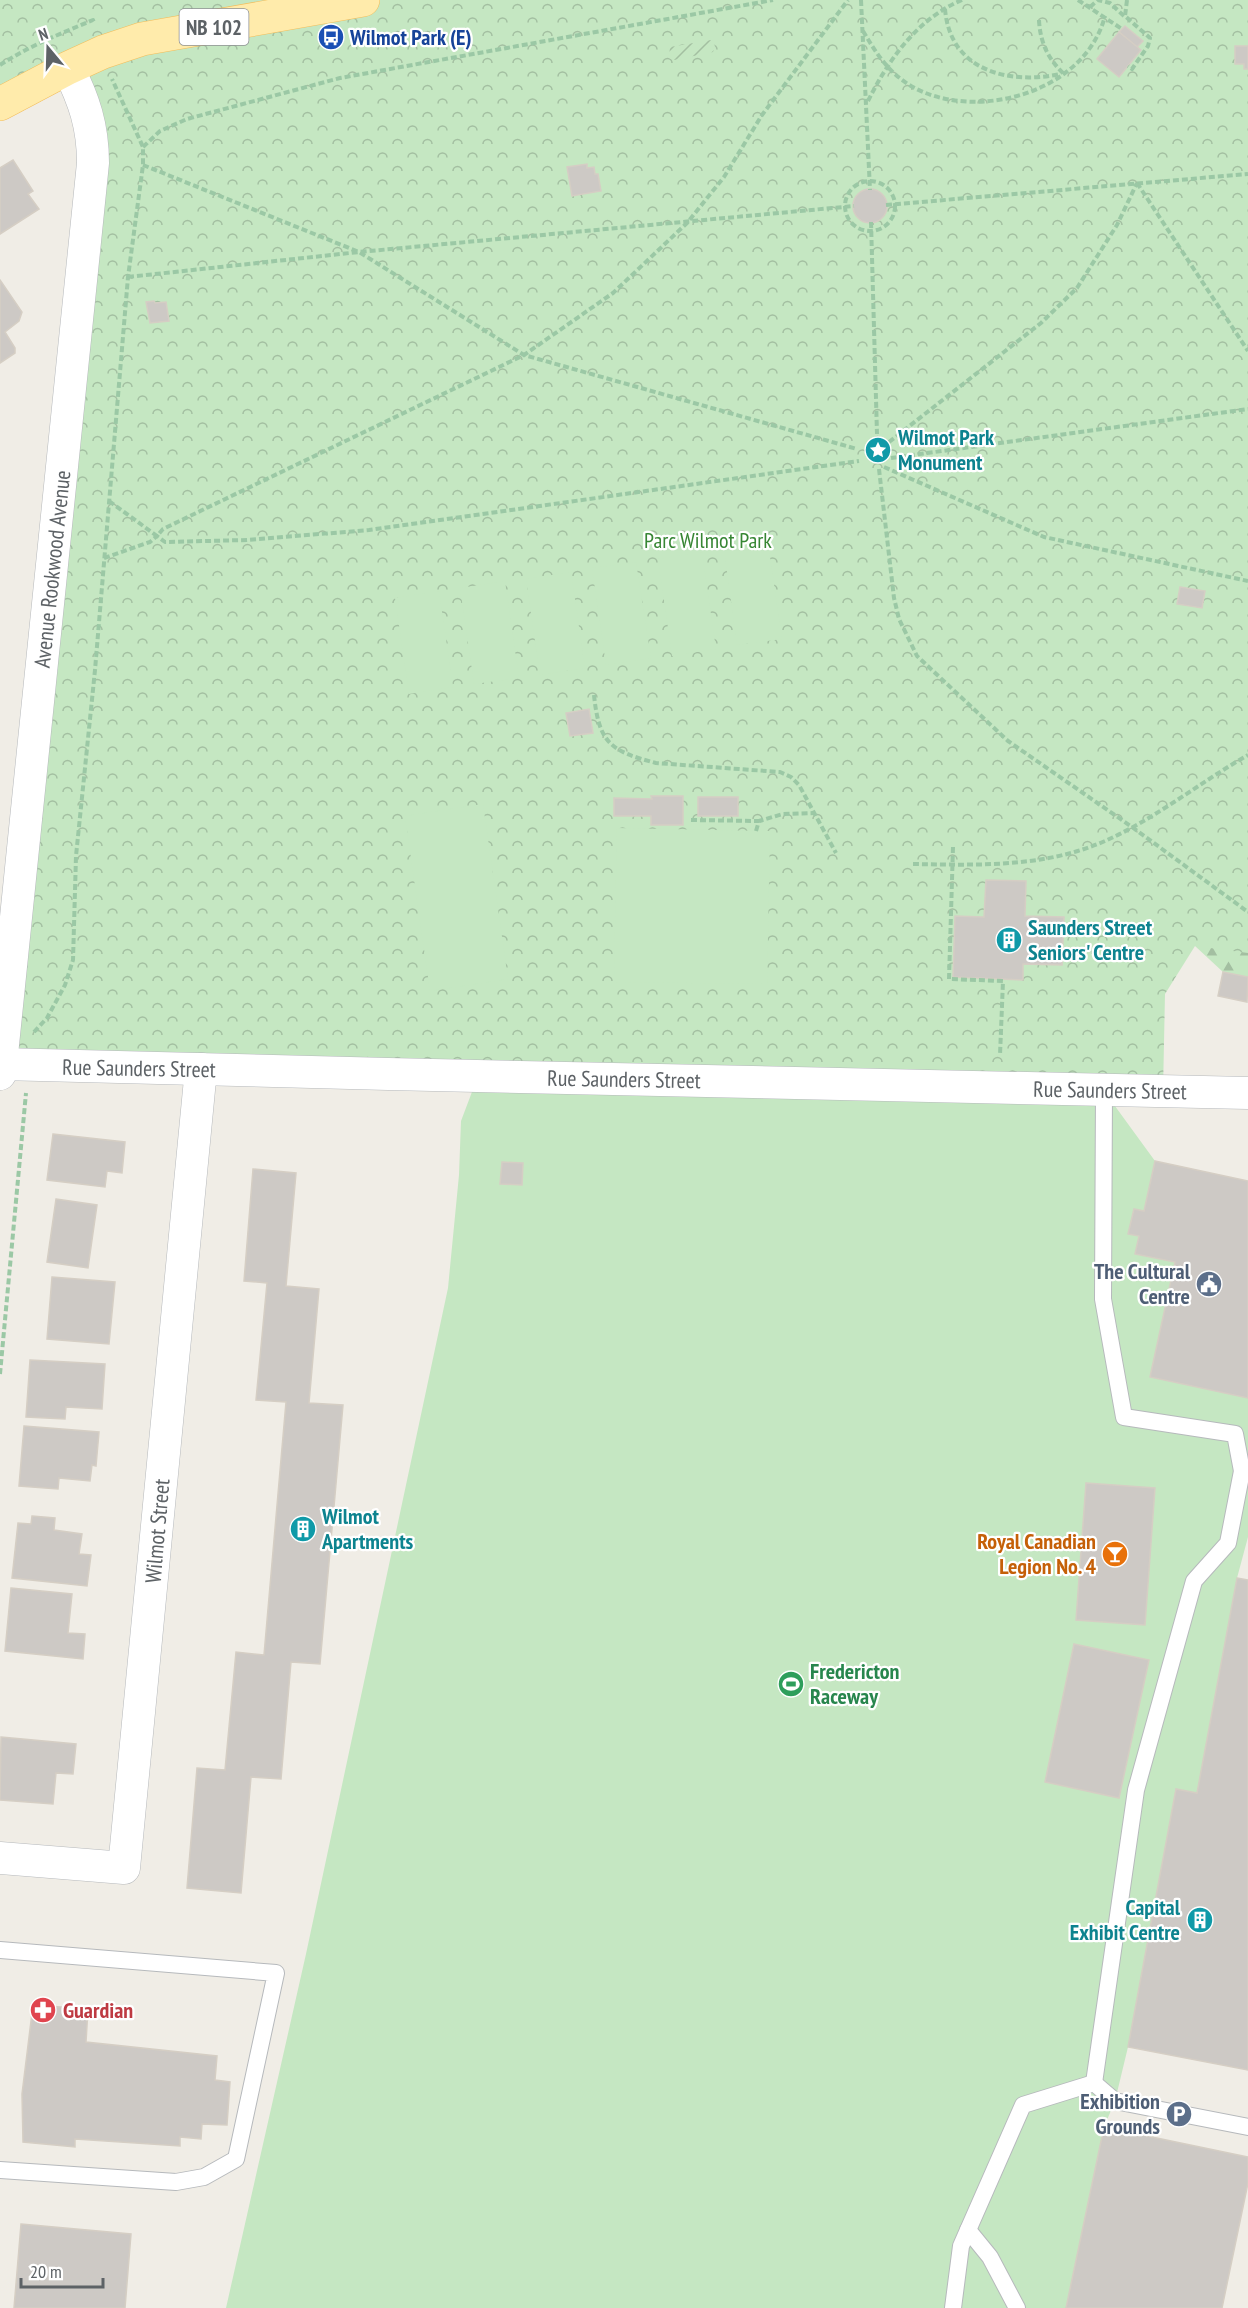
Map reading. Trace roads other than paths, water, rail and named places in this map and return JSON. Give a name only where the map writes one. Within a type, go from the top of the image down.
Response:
[{"type":"main road","name":"NB 102","points":[[0,104],[68,68],[103,52],[142,39],[363,0]]},
{"type":"street","name":"Avenue Rookwood Avenue","points":[[7,1073],[93,163],[93,136],[85,106],[68,68]]},
{"type":"street","name":"Rue Saunders Street","points":[[7,1073],[201,1069],[912,1084],[1104,1091],[1248,1092]]},
{"type":"street","name":"Wilmot Street","points":[[0,1858],[124,1868],[201,1069]]},
{"type":"lane","points":[[1094,2083],[1136,1790],[1194,1581],[1228,1543],[1245,1472],[1234,1434],[1124,1417],[1102,1299],[1104,1091]]},
{"type":"lane","points":[[0,1950],[276,1973],[236,2159],[204,2177],[176,2182],[0,2170]]},
{"type":"lane","points":[[1094,2083],[1115,2101],[1248,2127]]},
{"type":"lane","points":[[953,2308],[961,2246],[1023,2105],[1094,2083]]},
{"type":"lane","points":[[968,2230],[990,2257],[1017,2308]]},
{"type":"place","name":"Wilmot Park (E)","points":[[331,37]]},
{"type":"place","name":"Wilmot Park Monument","points":[[878,450]]},
{"type":"place","name":"Saunders Street Seniors' Centre","points":[[1009,940]]},
{"type":"place","name":"The Cultural Centre","points":[[1209,1284]]},
{"type":"place","name":"Wilmot Apartments","points":[[303,1529]]},
{"type":"place","name":"Royal Canadian Legion No. 4","points":[[1115,1554]]},
{"type":"place","name":"Fredericton Raceway","points":[[791,1684]]},
{"type":"place","name":"Capital Exhibit Centre","points":[[1200,1920]]},
{"type":"place","name":"Guardian","points":[[43,2010]]},
{"type":"place","name":"Exhibition Grounds","points":[[1179,2114]]},
{"type":"park label","name":"Parc Wilmot Park","points":[[708,540]]}]
